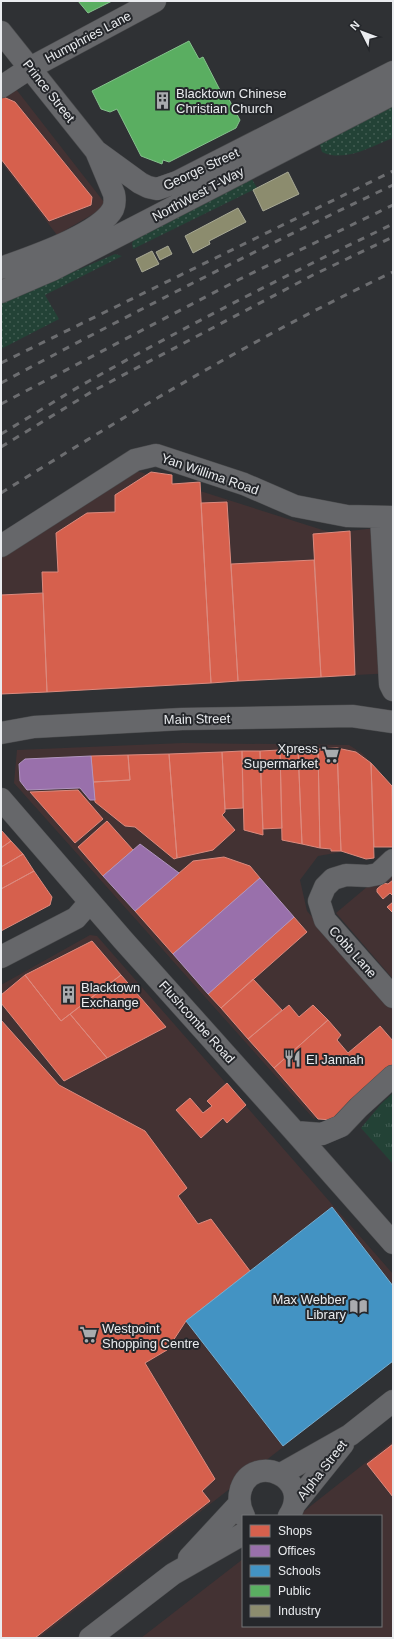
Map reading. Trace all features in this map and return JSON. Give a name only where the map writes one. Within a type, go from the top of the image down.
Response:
[{"type":"street","name":"Humphries Lane","points":[[1,87],[30,68],[155,1]]},
{"type":"street","name":"Prince Street","points":[[1,32],[96,151]]},
{"type":"street","name":"George Street","points":[[96,151],[140,183],[157,189],[167,187],[393,72]]},
{"type":"street","name":"NorthWest T-Way","points":[[1,292],[52,270],[393,94]]},
{"type":"street","points":[[1,268],[63,243],[85,232],[108,216],[115,201],[114,194],[96,151]]},
{"type":"street","name":"Yan Willima Road","points":[[1,546],[135,460],[156,456],[244,484],[294,506],[347,516],[387,517]]},
{"type":"street","points":[[387,517],[390,684],[393,690]]},
{"type":"street","name":"Main Street","points":[[1,733],[34,726],[182,719],[352,716],[393,722]]},
{"type":"street","name":"Flushcombe Road","points":[[1,799],[90,902],[393,1244]]},
{"type":"street","name":"Cobb Lane","points":[[393,860],[378,874],[368,876],[346,875],[333,879],[325,887],[320,901],[325,920],[393,997]]},
{"type":"street","points":[[1,957],[76,918],[90,902]]},
{"type":"street","points":[[295,1132],[322,1134],[341,1126],[359,1106],[393,1076]]},
{"type":"street","name":"Alpha Street","points":[[281,1474],[350,1435],[393,1401]]},
{"type":"street","name":"Alpha Street","points":[[292,1511],[350,1435]]},
{"type":"street","points":[[90,1638],[173,1574],[242,1510],[239,1495],[242,1487],[253,1474],[267,1471],[281,1474],[288,1480],[293,1487],[295,1496],[292,1511]]},
{"type":"street","points":[[173,1574],[242,1535]]},
{"type":"shaded area","points":[[12,84],[107,206],[57,235],[1,162],[1,92]]},
{"type":"shaded area","points":[[137,471],[332,533],[393,526],[393,673],[1,694],[1,557]]},
{"type":"shaded area","points":[[183,743],[349,745],[363,754],[393,787],[393,836],[370,847],[318,856],[300,880],[307,911],[393,1009],[393,1049],[314,1119],[14,783],[17,750]]},
{"type":"shaded area","points":[[393,865],[393,979],[336,913]]},
{"type":"shaded area","points":[[90,935],[97,936],[393,1274],[393,1361],[39,1638],[1,1638],[1,985]]},
{"type":"shaded area","points":[[393,1441],[393,1638],[141,1638],[242,1560],[242,1627],[382,1627],[382,1515],[299,1515]]},
{"type":"green space","points":[[393,105],[393,138],[349,155],[331,155],[322,152],[319,142]]},
{"type":"green space","points":[[250,176],[257,188],[133,249],[132,244],[134,239]]},
{"type":"green space","points":[[115,254],[122,256],[45,295],[59,319],[1,349],[1,303]]},
{"type":"green space","points":[[393,1093],[393,1164],[361,1128],[381,1104]]},
{"type":"building: Shops","points":[[1,96],[15,102],[92,197],[91,205],[49,221],[1,159]]},
{"type":"building: Shops","points":[[151,472],[172,475],[172,484],[200,482],[211,683],[47,692],[42,572],[58,572],[56,533],[87,513],[115,512],[115,495]]},
{"type":"building: Shops","points":[[227,502],[238,681],[211,683],[201,503]]},
{"type":"building: Shops","points":[[350,531],[355,675],[321,677],[313,534]]},
{"type":"building: Shops","points":[[314,560],[321,677],[238,681],[231,564]]},
{"type":"building: Shops","points":[[43,593],[47,692],[1,694],[1,595]]},
{"type":"building: Shops","points":[[337,748],[341,851],[331,851],[331,849],[320,848],[318,749]]},
{"type":"building: Shops","points":[[337,748],[356,752],[371,763],[374,858],[366,859],[341,851]]},
{"type":"building: Shops","points":[[298,749],[302,844],[282,840],[280,750]]},
{"type":"building: Shops","points":[[298,749],[318,749],[320,848],[302,844]]},
{"type":"building: Shops","points":[[280,750],[282,828],[263,829],[260,751]]},
{"type":"building: Shops","points":[[242,751],[243,808],[225,809],[222,752]]},
{"type":"building: Shops","points":[[242,751],[260,751],[263,835],[244,830]]},
{"type":"building: Shops","points":[[222,752],[225,812],[222,815],[235,830],[213,850],[177,858],[169,754]]},
{"type":"building: Shops","points":[[169,754],[177,858],[174,859],[135,827],[125,826],[95,802],[93,782],[130,780],[128,755]]},
{"type":"building: Shops","points":[[128,755],[130,780],[93,782],[91,756]]},
{"type":"building: Shops","points":[[371,763],[392,786],[393,847],[374,847]]},
{"type":"building: Shops","points":[[78,790],[103,819],[75,843],[30,792]]},
{"type":"building: Shops","points":[[107,821],[133,850],[103,876],[78,847]]},
{"type":"building: Shops","points":[[1,830],[11,841],[1,848]]},
{"type":"building: Shops","points":[[11,841],[23,854],[1,867],[1,848]]},
{"type":"building: Shops","points":[[23,854],[34,871],[1,889],[1,867]]},
{"type":"building: Shops","points":[[224,857],[250,866],[260,878],[173,954],[135,911],[193,861]]},
{"type":"building: Shops","points":[[34,871],[52,897],[50,905],[1,931],[1,889]]},
{"type":"building: Shops","points":[[393,880],[393,896],[390,893],[383,899],[377,892],[377,889],[384,883],[388,884]]},
{"type":"building: Shops","points":[[393,902],[393,913],[387,907]]},
{"type":"building: Shops","points":[[294,917],[307,932],[221,1008],[208,994]]},
{"type":"building: Shops","name":"Blacktown Exchange","points":[[92,941],[121,975],[61,1021],[25,975]]},
{"type":"building: Shops","points":[[25,975],[61,1021],[70,1014],[107,1058],[64,1081],[1,1003],[1,995]]},
{"type":"building: Shops","points":[[121,975],[166,1027],[107,1058],[70,1014]]},
{"type":"building: Shops","points":[[253,979],[282,1010],[248,1039],[221,1008]]},
{"type":"building: Shops","points":[[289,1005],[299,1017],[313,1005],[328,1020],[274,1068],[248,1039]]},
{"type":"building: Shops","name":"Westpoint Shopping Centre","points":[[1,1020],[59,1085],[145,1131],[187,1188],[178,1196],[198,1224],[211,1219],[250,1271],[186,1321],[167,1350],[145,1363],[215,1479],[202,1491],[210,1501],[35,1638],[1,1638]]},
{"type":"building: Shops","points":[[328,1020],[341,1035],[337,1040],[348,1053],[380,1026],[393,1041],[393,1066],[332,1120],[318,1119],[274,1068]]},
{"type":"building: Shops","points":[[227,1083],[246,1105],[227,1123],[223,1118],[201,1138],[176,1110],[190,1098],[203,1113],[212,1106],[207,1101]]},
{"type":"building: Shops","points":[[393,1444],[393,1497],[367,1464]]},
{"type":"building: Offices","points":[[91,756],[95,800],[90,800],[80,788],[27,790],[20,781],[19,764],[25,759]]},
{"type":"building: Offices","points":[[140,844],[179,873],[135,911],[103,876]]},
{"type":"building: Offices","points":[[260,878],[294,917],[208,994],[173,954]]},
{"type":"building: Schools","points":[[332,1207],[393,1286],[393,1361],[283,1446],[186,1321]]},
{"type":"building: Public","points":[[78,1],[112,1],[88,13]]},
{"type":"building: Public","name":"Blacktown Chinese Christian Church","points":[[189,41],[199,59],[203,57],[221,92],[224,90],[240,120],[236,128],[169,162],[163,160],[162,164],[141,156],[117,109],[110,112],[101,109],[92,91]]},
{"type":"building: Industry","points":[[288,172],[299,194],[263,211],[253,190]]},
{"type":"building: Industry","points":[[238,208],[246,222],[209,241],[210,244],[193,253],[185,236]]},
{"type":"building: Industry","points":[[168,246],[172,254],[160,260],[156,252]]},
{"type":"building: Industry","points":[[152,251],[159,264],[142,272],[136,259]]},
{"type":"railway","points":[[1,363],[393,171]]},
{"type":"railway","points":[[1,383],[196,282],[393,185]]},
{"type":"railway","points":[[1,404],[240,279],[393,205]]},
{"type":"railway","points":[[1,434],[78,387],[126,360],[278,280],[393,224]]},
{"type":"railway","points":[[1,447],[93,391],[313,275],[393,237]]},
{"type":"railway","points":[[1,493],[145,405],[243,349],[292,322],[393,272]]},
{"type":"place","name":"Blacktown Chinese Christian Church","points":[[163,100]]},
{"type":"place","name":"Xpress Supermarket","points":[[331,755]]},
{"type":"place","name":"Blacktown Exchange","points":[[68,994]]},
{"type":"place","name":"El Jannah","points":[[293,1059]]},
{"type":"place","name":"Max Webber Library","points":[[359,1306]]},
{"type":"place","name":"Westpoint Shopping Centre","points":[[89,1335]]}]
